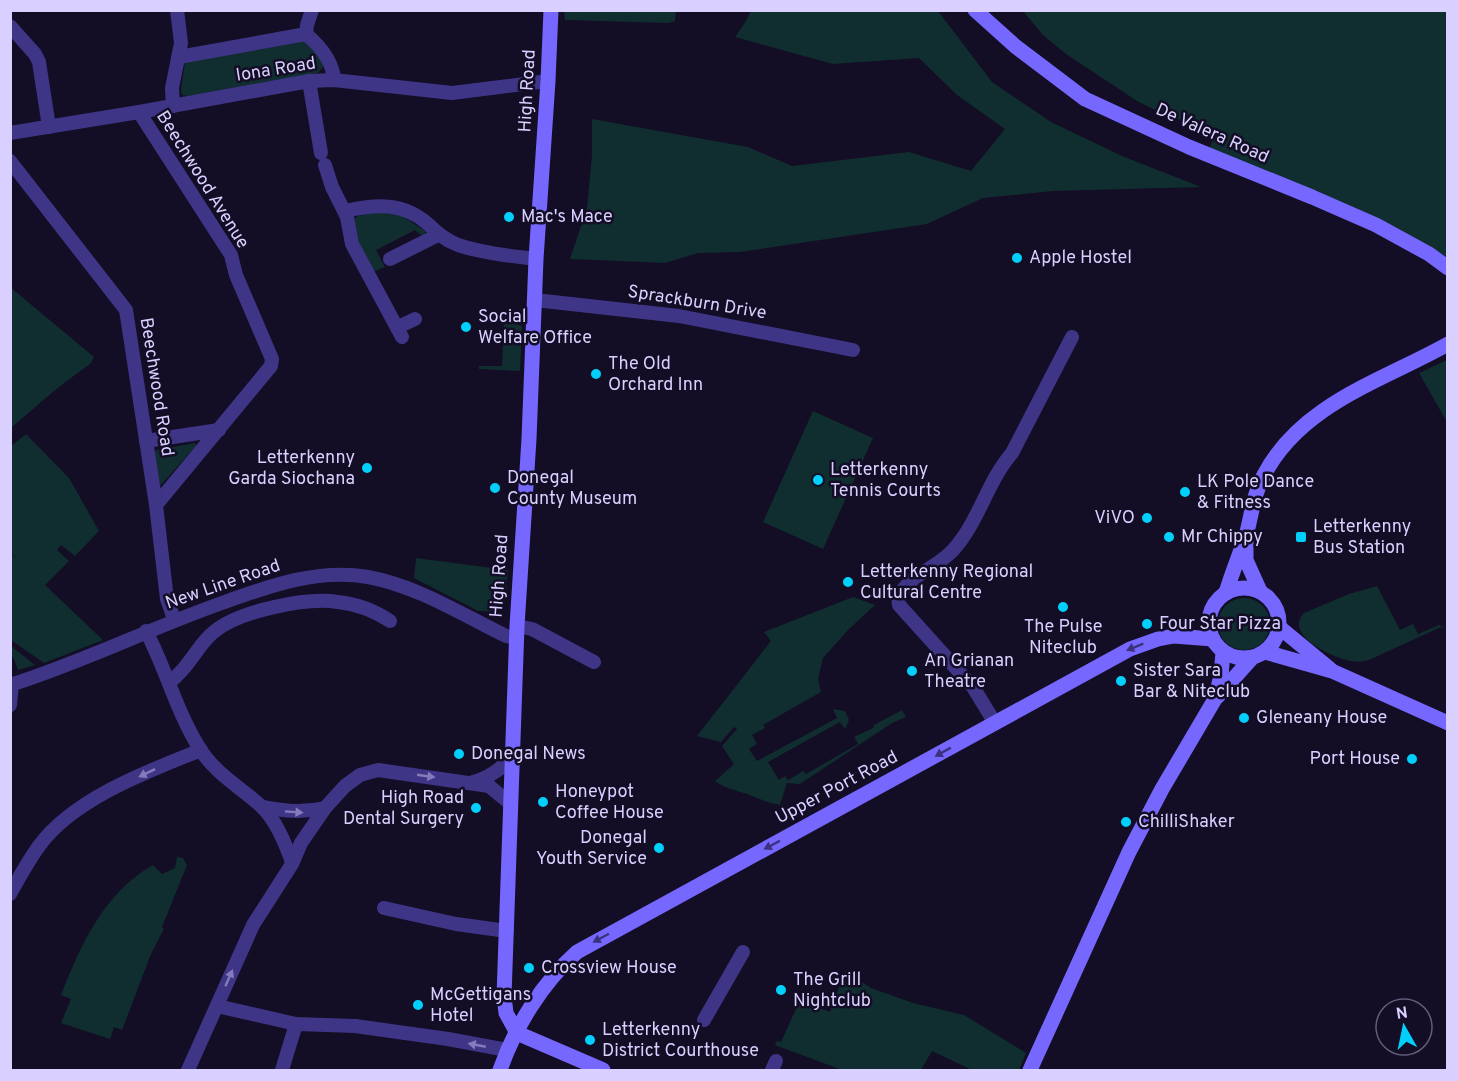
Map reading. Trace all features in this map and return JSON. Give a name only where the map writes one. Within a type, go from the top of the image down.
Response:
[{"type":"street","points":[[173,106],[172,88],[181,43],[177,10]]},
{"type":"street","points":[[306,34],[312,10]]},
{"type":"street","name":"High Road","points":[[517,1033],[509,1021],[505,1001],[516,632],[529,439],[536,259],[551,10]]},
{"type":"street","name":"De Valera Road","points":[[975,10],[1015,46],[1085,99],[1189,147],[1376,225],[1429,254],[1448,268]]},
{"type":"street","points":[[10,26],[35,54],[39,62],[49,127]]},
{"type":"street","points":[[179,57],[306,34]]},
{"type":"street","points":[[306,34],[333,67],[334,80]]},
{"type":"street","name":"Iona Road","points":[[10,134],[309,81],[334,80],[452,93],[548,81]]},
{"type":"street","points":[[309,81],[332,187],[345,211],[352,244],[400,332],[415,319]]},
{"type":"street","name":"Beechwood Avenue","points":[[139,112],[231,255],[236,275],[273,358],[271,366],[156,505]]},
{"type":"street","name":"Beechwood Road","points":[[10,161],[126,310],[156,505],[167,599],[174,619]]},
{"type":"street","points":[[345,211],[380,205],[397,206],[415,214],[438,235],[458,245],[536,259]]},
{"type":"street","points":[[390,259],[438,235]]},
{"type":"street","name":"Sprackburn Drive","points":[[535,300],[679,316],[853,350]]},
{"type":"street","points":[[995,723],[973,687],[899,605],[898,597],[911,582],[943,562],[967,533],[1002,466],[1012,453],[1072,337]]},
{"type":"street","points":[[1226,593],[1246,532],[1251,507],[1263,475],[1281,449],[1303,426],[1337,401],[1448,344]]},
{"type":"street","points":[[146,441],[219,430]]},
{"type":"street","points":[[1030,1071],[1129,852],[1162,789],[1215,699],[1275,641],[1280,627],[1279,616],[1275,605],[1260,591],[1246,560],[1246,532]]},
{"type":"street","name":"New Line Road","points":[[10,705],[11,684],[174,619],[273,585],[303,578],[350,574],[397,584],[425,595],[506,636],[532,629],[594,662]]},
{"type":"street","points":[[1260,591],[1240,588],[1226,593],[1219,599],[1210,615],[1209,629],[1223,652],[1238,658],[1258,655],[1332,671],[1448,723]]},
{"type":"street","points":[[169,683],[216,630],[231,621],[274,607],[325,601],[362,607],[390,621]]},
{"type":"street","points":[[1280,627],[1332,671]]},
{"type":"street","points":[[146,631],[201,750],[218,770],[262,807],[283,838],[292,862]]},
{"type":"street","name":"Upper Port Road","points":[[500,1071],[507,1050],[549,981],[577,952],[1130,649],[1174,636],[1213,639]]},
{"type":"street","points":[[1215,699],[1221,676],[1223,652]]},
{"type":"street","points":[[10,894],[40,844],[65,820],[100,796],[201,750]]},
{"type":"street","points":[[474,782],[497,771],[512,758]]},
{"type":"street","points":[[188,1071],[253,925],[292,862],[301,843],[325,808],[345,786],[360,775],[378,770],[474,782],[489,786],[511,804]]},
{"type":"street","points":[[262,807],[291,812],[325,808]]},
{"type":"street","points":[[384,908],[456,924],[507,931]]},
{"type":"street","points":[[704,1020],[743,952]]},
{"type":"street","points":[[217,1006],[296,1024],[334,1024],[448,1039],[507,1050]]},
{"type":"street","points":[[282,1071],[296,1024]]},
{"type":"street","points":[[517,1033],[603,1071]]},
{"type":"green space","points":[[564,10],[676,11],[675,21],[669,23],[565,20]]},
{"type":"green space","points":[[751,11],[938,11],[992,82],[1051,122],[1122,156],[1201,187],[1053,191],[983,198],[927,224],[740,252],[698,253],[665,263],[570,259],[587,208],[592,155],[592,119],[748,147],[792,166],[909,152],[971,171],[1005,129],[957,95],[919,58],[833,64],[735,37]]},
{"type":"green space","points":[[1023,11],[1447,11],[1447,268],[1429,254],[1206,155],[1217,131],[1165,115],[1137,101],[1066,54],[1043,35]]},
{"type":"green space","points":[[310,42],[324,66],[318,73],[182,95],[185,62]]},
{"type":"green space","points":[[379,212],[402,216],[425,231],[425,235],[423,237],[415,230],[376,250],[385,267],[373,272],[359,244],[354,219],[358,216]]},
{"type":"green space","points":[[10,287],[94,357],[91,363],[11,428]]},
{"type":"green space","points":[[504,321],[522,326],[520,371],[479,369],[479,366],[502,366]]},
{"type":"green space","points":[[1447,360],[1447,422],[1419,373]]},
{"type":"green space","name":"Letterkenny Tennis Courts","points":[[813,411],[873,438],[823,549],[763,522]]},
{"type":"green space","points":[[26,434],[69,478],[99,531],[75,556],[61,545],[57,550],[69,561],[45,585],[103,640],[44,663],[11,640],[11,553],[20,561],[11,552],[11,446]]},
{"type":"green space","points":[[195,443],[196,446],[160,486],[154,454],[156,450]]},
{"type":"green space","points":[[416,558],[508,570],[505,604],[499,612],[478,611],[414,578]]},
{"type":"green space","points":[[1377,586],[1400,630],[1413,624],[1418,634],[1439,625],[1447,629],[1441,627],[1369,660],[1358,662],[1333,655],[1305,637],[1300,629],[1299,621],[1304,613],[1349,594]]},
{"type":"green space","points":[[853,597],[875,605],[823,658],[818,679],[821,692],[763,725],[765,728],[752,735],[757,744],[749,749],[757,761],[837,718],[833,709],[845,711],[849,720],[845,729],[840,722],[768,762],[779,780],[785,776],[788,780],[803,771],[806,774],[858,744],[854,737],[902,710],[906,717],[892,723],[800,784],[787,783],[780,805],[727,788],[715,781],[734,764],[722,746],[737,729],[734,727],[721,742],[697,736],[771,641],[764,632]]},
{"type":"green space","points":[[1239,598],[1249,598],[1259,602],[1266,609],[1270,624],[1266,639],[1259,646],[1249,650],[1239,650],[1229,646],[1222,639],[1218,629],[1218,619],[1222,609],[1229,602]]},
{"type":"green space","points":[[11,646],[35,665],[18,670],[11,655]]},
{"type":"green space","points":[[177,857],[183,858],[187,865],[162,927],[164,929],[151,954],[122,1030],[114,1027],[110,1039],[61,1023],[71,999],[61,995],[96,921],[121,890],[136,877],[153,865],[162,874],[175,868]]},
{"type":"green space","points":[[845,971],[871,988],[913,1003],[964,1015],[1026,1053],[1019,1070],[972,1070],[932,1051],[921,1070],[842,1070],[775,1045],[777,1041],[781,1042],[800,1000],[830,1012]]},
{"type":"place","name":"Mac's Mace","points":[[509,217]]},
{"type":"place","name":"Apple Hostel","points":[[1017,258]]},
{"type":"place","name":"Social Welfare Office","points":[[466,327]]},
{"type":"place","name":"The Old Orchard Inn","points":[[596,374]]},
{"type":"place","name":"Letterkenny Garda Siochana","points":[[367,468]]},
{"type":"place","name":"Letterkenny Tennis Courts","points":[[818,480]]},
{"type":"place","name":"Donegal County Museum","points":[[495,488]]},
{"type":"place","name":"LK Pole Dance & Fitness","points":[[1185,492]]},
{"type":"place","name":"ViVO","points":[[1147,518]]},
{"type":"place","name":"Mr Chippy","points":[[1169,537]]},
{"type":"place","name":"Letterkenny Bus Station","points":[[1301,537]]},
{"type":"place","name":"Letterkenny Regional Cultural Centre","points":[[848,582]]},
{"type":"place","name":"The Pulse Niteclub","points":[[1063,607]]},
{"type":"place","name":"Four Star Pizza","points":[[1147,624]]},
{"type":"place","name":"An Grianan Theatre","points":[[912,671]]},
{"type":"place","name":"Sister Sara Bar & Niteclub","points":[[1121,681]]},
{"type":"place","name":"Gleneany House","points":[[1244,718]]},
{"type":"place","name":"Donegal News","points":[[459,754]]},
{"type":"place","name":"Port House","points":[[1412,759]]},
{"type":"place","name":"Honeypot Coffee House","points":[[543,802]]},
{"type":"place","name":"High Road Dental Surgery","points":[[476,808]]},
{"type":"place","name":"ChilliShaker","points":[[1126,822]]},
{"type":"place","name":"Donegal Youth Service","points":[[659,848]]},
{"type":"place","name":"Crossview House","points":[[529,968]]},
{"type":"place","name":"The Grill Nightclub","points":[[781,990]]},
{"type":"place","name":"McGettigans Hotel","points":[[418,1005]]},
{"type":"place","name":"Letterkenny District Courthouse","points":[[590,1040]]}]
